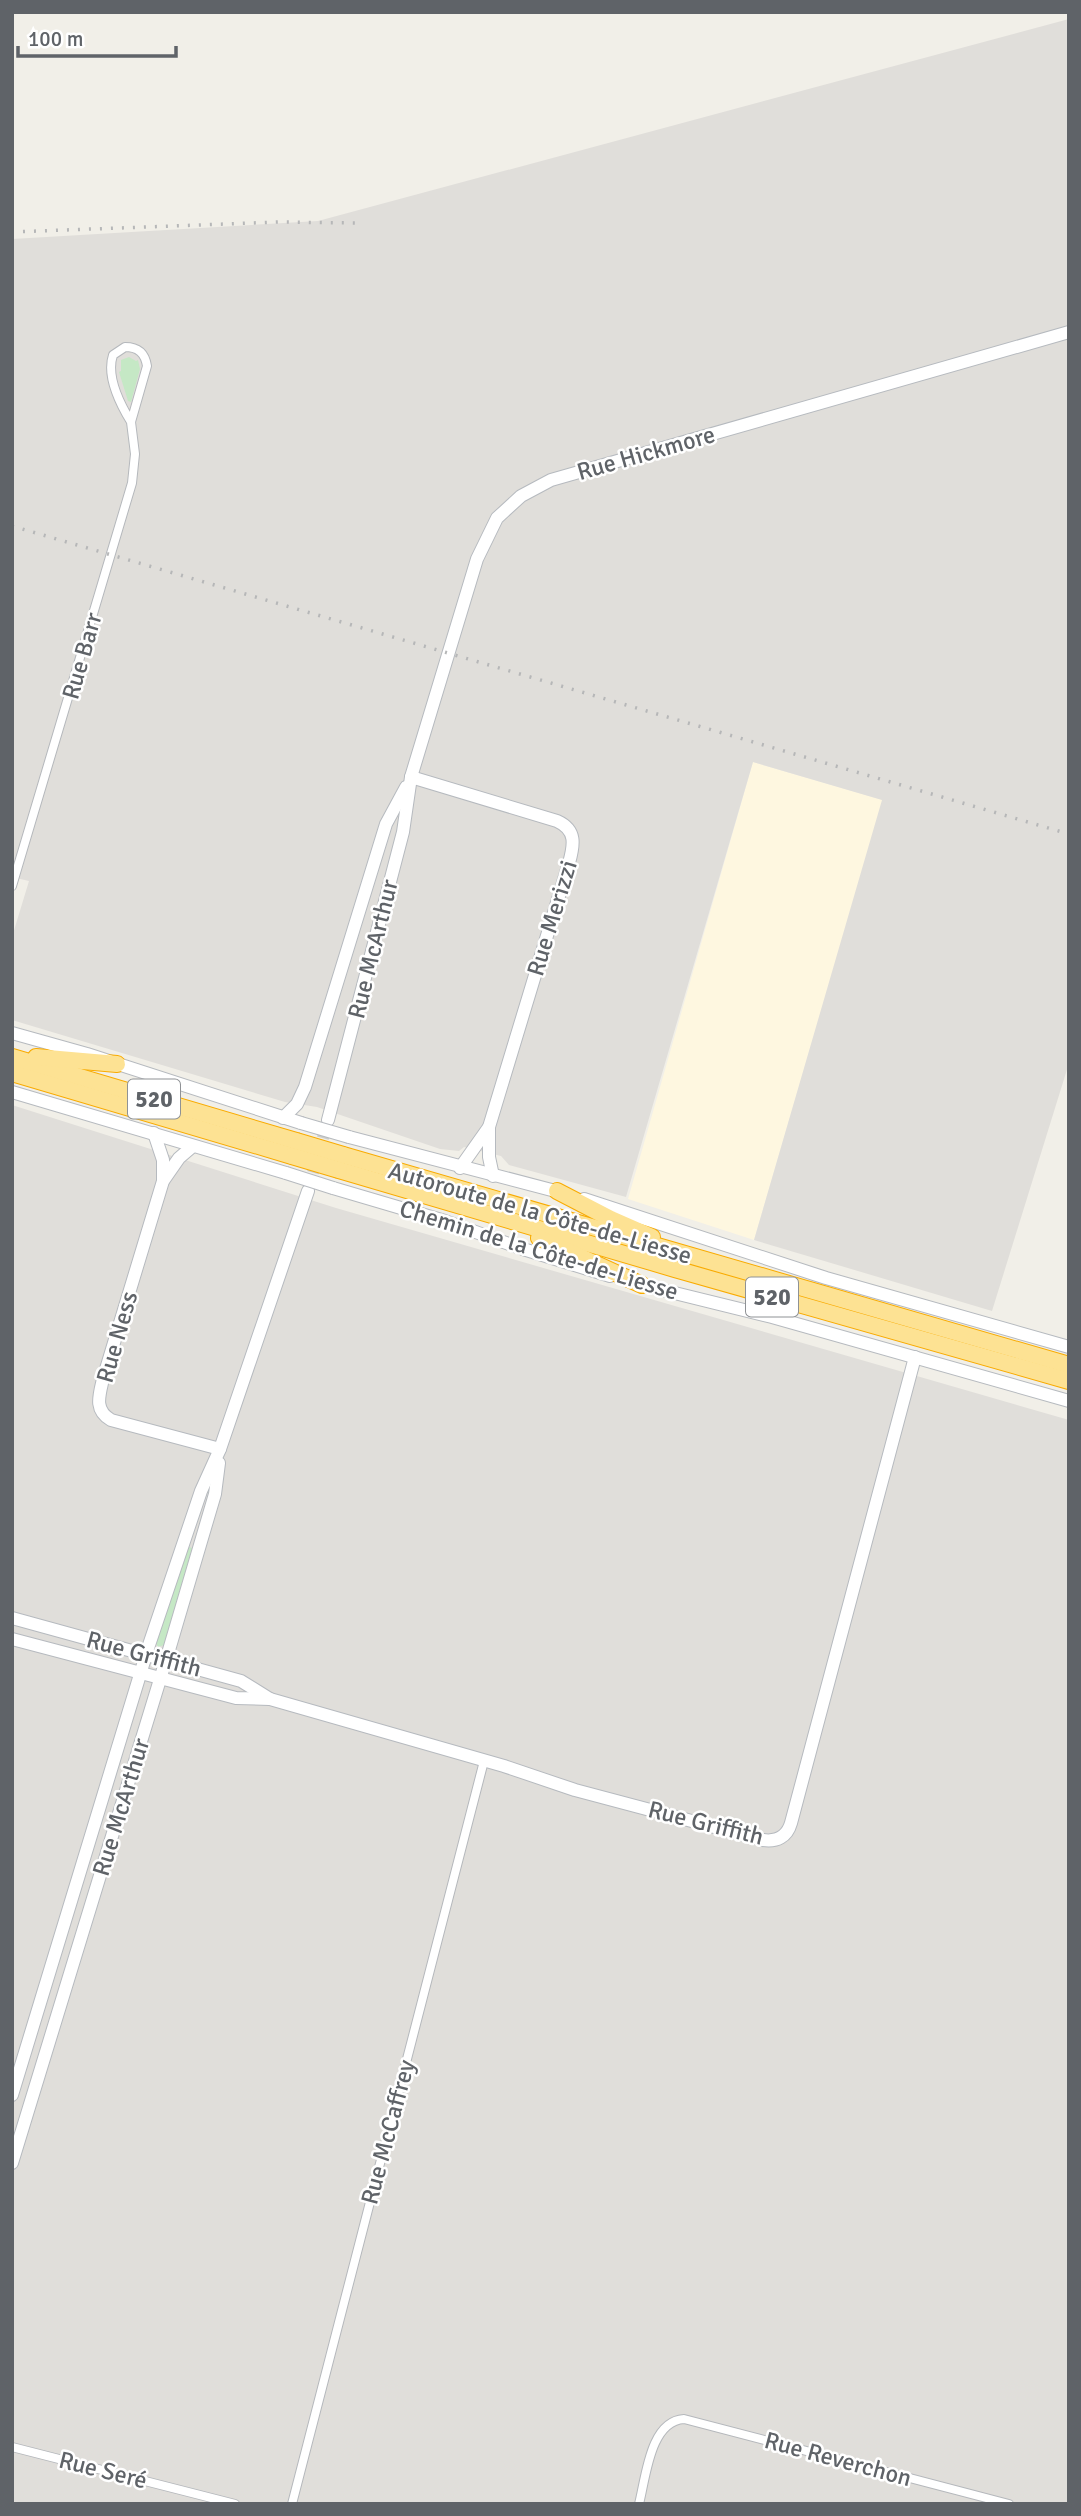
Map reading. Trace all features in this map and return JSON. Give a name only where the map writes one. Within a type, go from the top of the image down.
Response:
[{"type":"highway","points":[[12,1056],[117,1064]]},
{"type":"highway","name":"Autoroute de la Côte-de-Liesse","points":[[12,1056],[341,1162],[1069,1365]]},
{"type":"highway","name":"Autoroute de la Côte-de-Liesse","points":[[12,1073],[294,1148]]},
{"type":"highway","name":"Autoroute de la Côte-de-Liesse","points":[[341,1162],[476,1210],[1069,1381]]},
{"type":"highway","points":[[557,1191],[611,1219],[725,1267]]},
{"type":"highway","points":[[476,1210],[642,1284]]},
{"type":"street","name":"Rue Hickmore","points":[[411,777],[482,545],[496,518],[521,496],[551,480],[1069,332]]},
{"type":"street","name":"Rue Barr","points":[[12,886],[132,483],[135,454],[131,422],[147,366],[145,357],[139,351],[125,347],[116,351],[111,365],[121,406],[131,422]]},
{"type":"street","points":[[284,1118],[298,1104],[305,1087],[386,824],[411,777]]},
{"type":"street","name":"Rue McArthur","points":[[328,1120],[403,832],[411,777]]},
{"type":"street","name":"Rue Merizzi","points":[[411,777],[557,821],[567,826],[573,835],[569,863],[489,1127],[489,1157],[493,1176]]},
{"type":"street","points":[[12,1033],[349,1138],[557,1191],[811,1273],[1069,1347]]},
{"type":"street","name":"Chemin de la Côte-de-Liesse","points":[[12,1092],[445,1221],[567,1264],[772,1317],[1069,1401]]},
{"type":"street","name":"Rue Merizzi","points":[[460,1168],[489,1127]]},
{"type":"street","name":"Rue Ness","points":[[155,1133],[163,1160],[163,1181]]},
{"type":"street","name":"Rue Ness","points":[[194,1146],[178,1158],[163,1181],[103,1379],[99,1405],[102,1414],[111,1420],[220,1449]]},
{"type":"street","name":"Rue McArthur","points":[[12,2095],[146,1654],[201,1492],[220,1449],[308,1191]]},
{"type":"street","name":"Rue Griffith","points":[[12,1639],[236,1698],[270,1699],[484,1760],[576,1790],[775,1841],[785,1836],[791,1823],[915,1357]]},
{"type":"street","name":"Rue McArthur","points":[[12,2163],[215,1494],[220,1449]]},
{"type":"street","name":"Rue Griffith","points":[[12,1618],[241,1681],[270,1699]]},
{"type":"street","name":"Rue McCaffrey","points":[[292,2504],[484,1760]]},
{"type":"street","name":"Rue Reverchon","points":[[639,2504],[655,2440],[667,2424],[678,2420],[690,2420],[1009,2504]]},
{"type":"street","name":"Rue Seré","points":[[12,2446],[235,2504]]},
{"type":"shaded area","points":[[1069,19],[1069,1063],[992,1311],[754,1240],[882,800],[753,762],[626,1197],[509,1165],[501,1156],[464,1147],[459,1151],[440,1149],[317,1107],[285,1102],[12,1020],[12,937],[29,881],[12,877],[12,239],[318,221]]},
{"type":"shaded area","points":[[753,762],[883,800],[754,1240],[628,1199]]},
{"type":"shaded area","points":[[12,1105],[336,1208],[1069,1420],[1069,2504],[12,2504]]},
{"type":"green space","points":[[129,357],[138,360],[140,369],[131,402],[128,401],[119,372],[121,360]]},
{"type":"green space","points":[[189,1547],[192,1548],[164,1645],[158,1647],[156,1643]]},
{"type":"tunnel","points":[[308,1190],[328,1120]]},
{"type":"railway","points":[[12,232],[279,222],[358,223]]},
{"type":"railway","points":[[12,526],[1069,834]]}]
